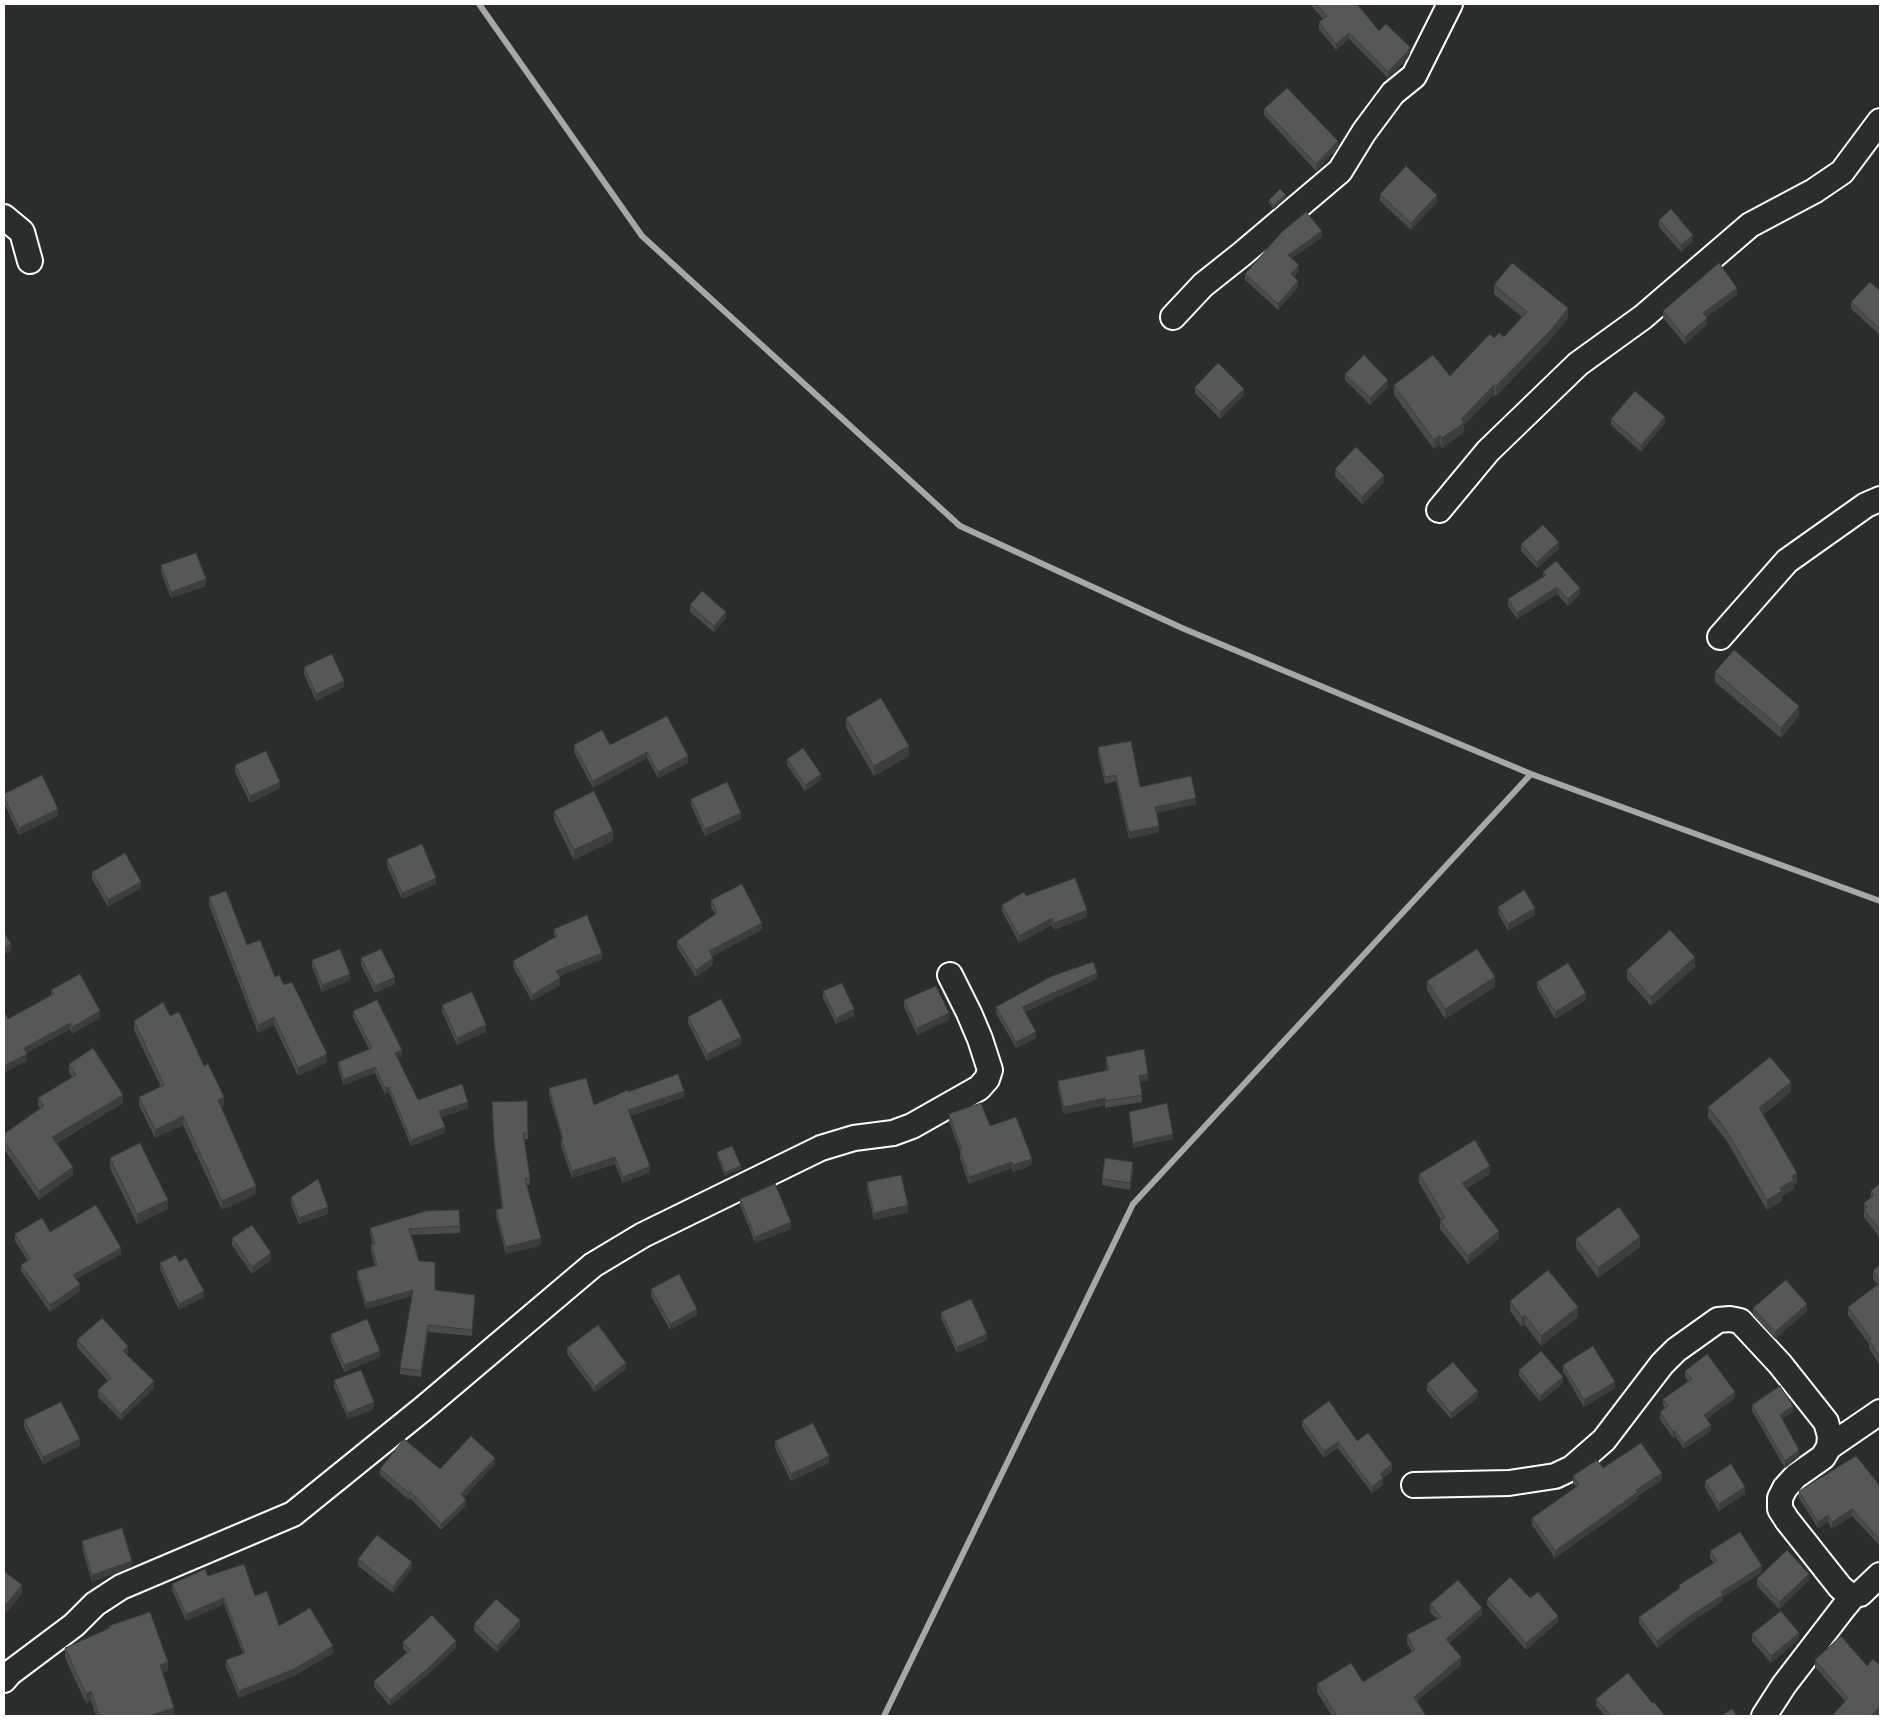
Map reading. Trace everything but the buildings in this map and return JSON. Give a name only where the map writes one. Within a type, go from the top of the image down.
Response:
[{"type":"street","points":[[1173,317],[1202,285],[1242,254],[1340,171],[1364,132],[1393,93],[1414,76],[1450,4]]},
{"type":"street","points":[[1439,510],[1488,451],[1578,364],[1643,317],[1750,225],[1814,191],[1842,172],[1880,121]]},
{"type":"street","points":[[4,217],[22,232],[30,261]]},
{"type":"street","points":[[1720,637],[1787,560],[1866,505],[1880,499]]},
{"type":"street","points":[[4,1680],[10,1673],[74,1625],[95,1604],[121,1587],[293,1514],[424,1408],[593,1264],[643,1235],[821,1148],[854,1138],[893,1133],[912,1126],[979,1088],[987,1079],[990,1070],[977,1031],[950,975]]},
{"type":"street","points":[[1414,1485],[1509,1483],[1555,1476],[1572,1468],[1604,1440],[1662,1364],[1676,1350],[1718,1320],[1730,1319],[1740,1321],[1780,1364],[1826,1422],[1830,1436],[1829,1447]]},
{"type":"street","points":[[1854,1596],[1848,1594],[1840,1587],[1787,1520],[1780,1509],[1780,1498],[1785,1488],[1796,1476],[1823,1457],[1829,1447],[1880,1412]]},
{"type":"street","points":[[1764,1716],[1784,1685],[1854,1596],[1860,1594],[1880,1576]]},
{"type":"waterway","points":[[479,4],[642,236],[960,526],[1182,628],[1531,774],[1880,901]]},
{"type":"waterway","points":[[884,1716],[1133,1204],[1531,774]]}]
